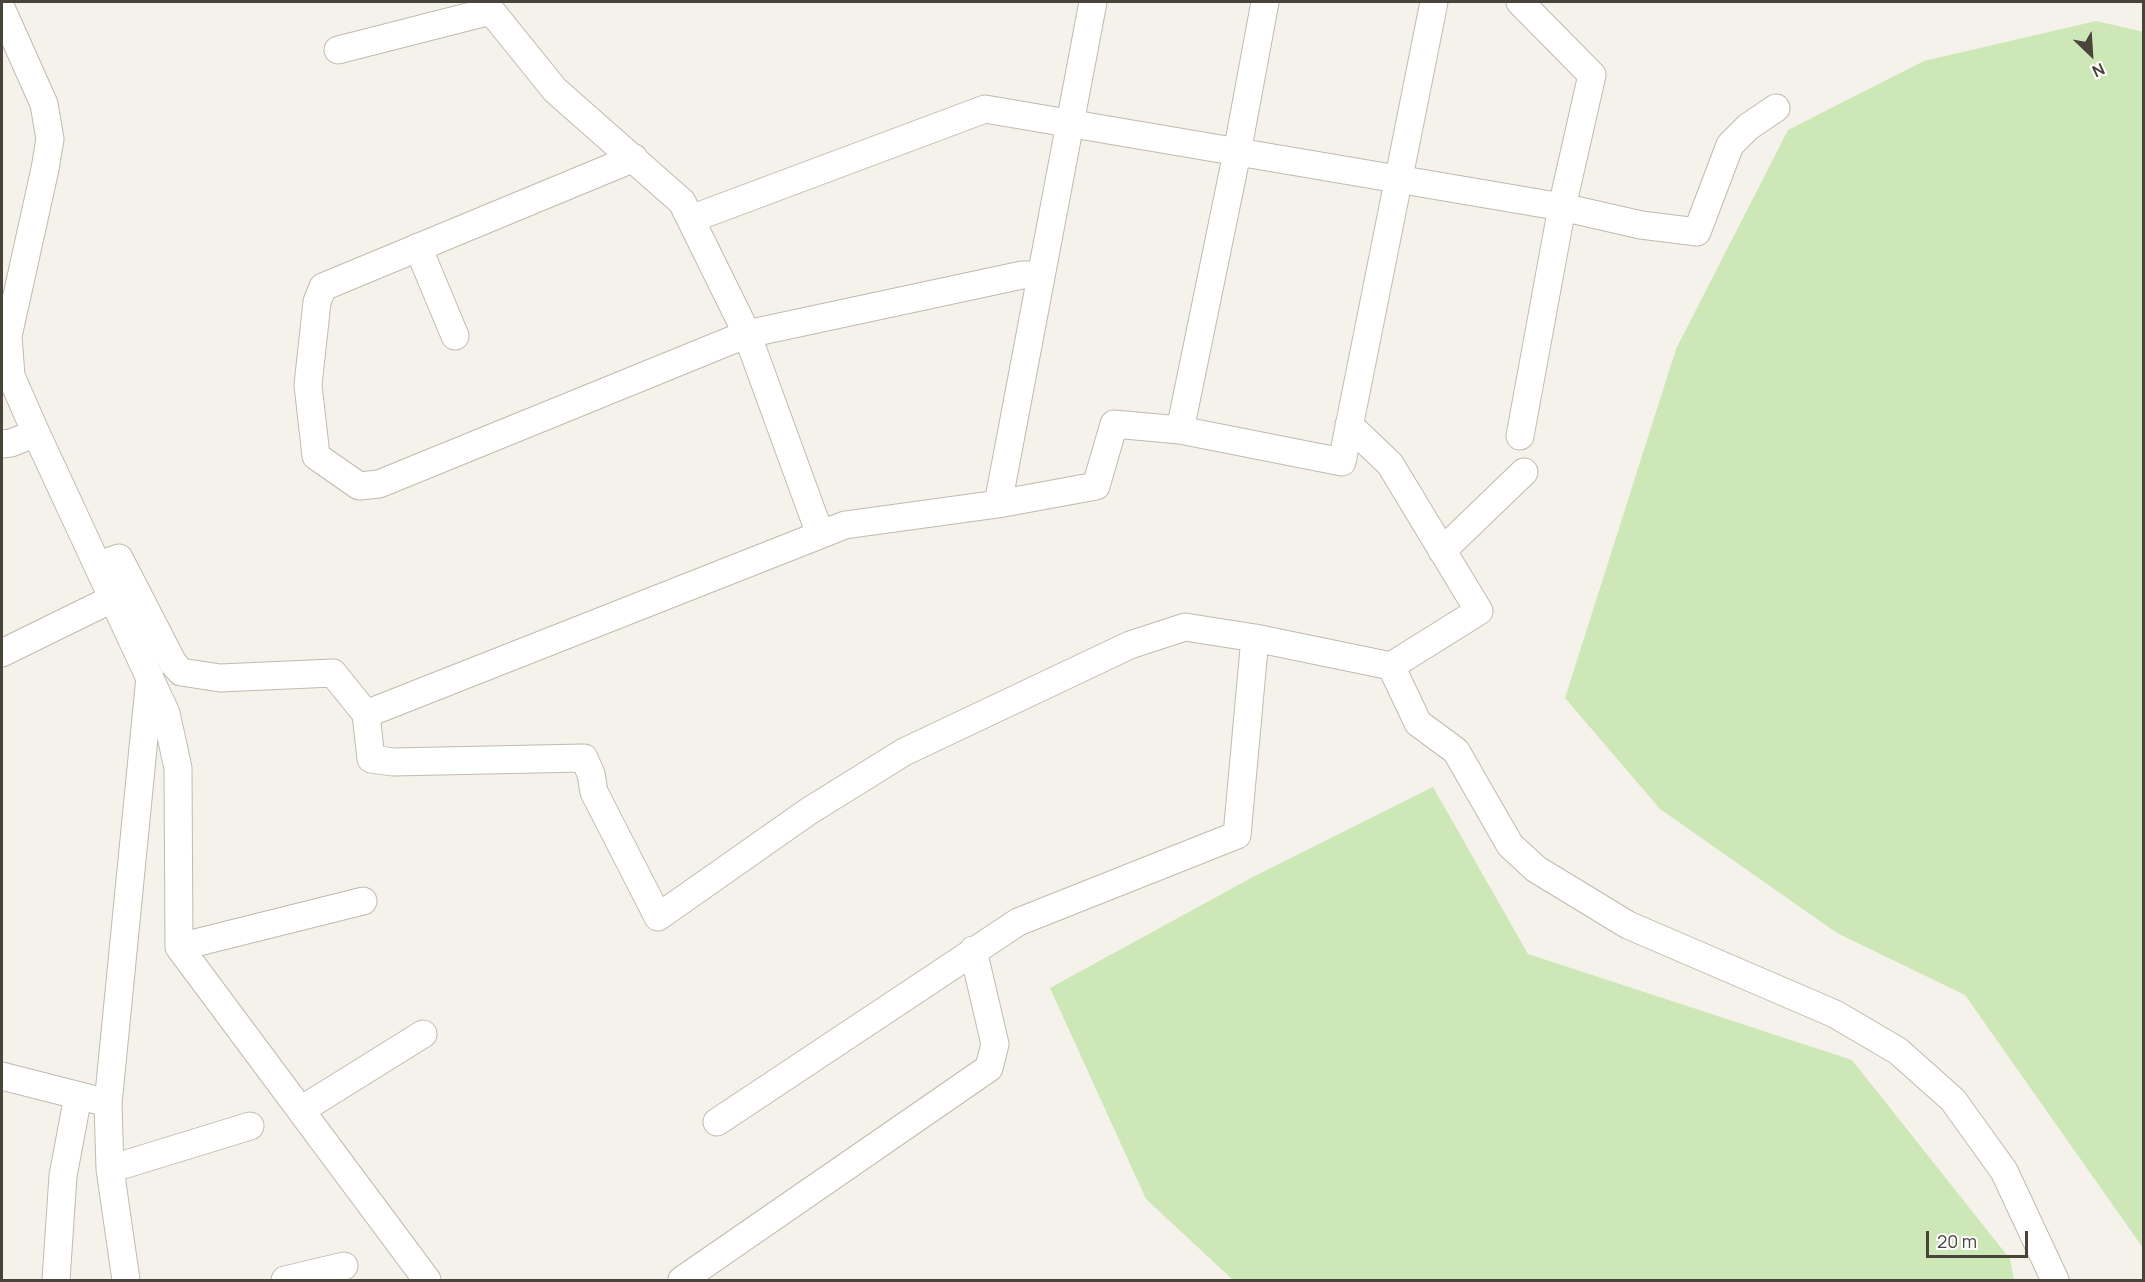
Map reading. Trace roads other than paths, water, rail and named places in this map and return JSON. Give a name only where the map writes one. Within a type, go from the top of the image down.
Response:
[{"type":"street","points":[[998,504],[1093,2]]},
{"type":"street","points":[[1180,430],[1237,153],[1265,2]]},
{"type":"street","points":[[366,714],[845,525],[998,504],[1096,486],[1114,424],[1180,430],[1342,462],[1434,2]]},
{"type":"street","points":[[1520,2],[1592,75],[1562,207],[1520,436]]},
{"type":"street","points":[[338,50],[487,6],[555,90],[682,202],[747,334],[820,534]]},
{"type":"street","points":[[2,10],[44,104],[50,139],[8,336],[11,376],[166,713],[178,768],[179,947],[427,1281]]},
{"type":"street","points":[[692,219],[985,109],[1562,207],[1641,225],[1697,232],[1730,145],[1748,127],[1776,108]]},
{"type":"street","points":[[634,158],[323,287],[317,302],[308,384],[316,456],[359,486],[379,484],[747,334],[1022,275],[1041,275]]},
{"type":"street","points":[[418,248],[455,336]]},
{"type":"street","points":[[99,565],[119,558],[173,663],[182,672],[220,678],[333,674],[366,714],[371,759],[393,762],[584,758],[591,774],[594,792],[658,917],[810,811],[904,752],[1130,645],[1185,627],[1255,638],[1391,666],[1479,611],[1390,464],[1349,425]]},
{"type":"street","points":[[2,444],[11,443],[36,433]]},
{"type":"street","points":[[1442,551],[1524,472]]},
{"type":"street","points":[[2,653],[114,598]]},
{"type":"street","points":[[717,1122],[1018,922],[1237,835],[1255,638]]},
{"type":"street","points":[[1391,666],[1418,723],[1456,751],[1510,845],[1536,869],[1628,924],[1835,1014],[1898,1052],[1953,1100],[2004,1171],[2055,1281]]},
{"type":"street","points":[[126,1281],[110,1169],[108,1104],[150,675]]},
{"type":"street","points":[[179,947],[363,901]]},
{"type":"street","points":[[681,1281],[989,1068],[995,1044],[973,950]]},
{"type":"street","points":[[302,1110],[423,1034]]},
{"type":"street","points":[[2,1076],[108,1104]]},
{"type":"street","points":[[56,1281],[63,1176],[78,1096]]},
{"type":"street","points":[[110,1169],[250,1126]]},
{"type":"street","points":[[285,1281],[344,1266]]}]
